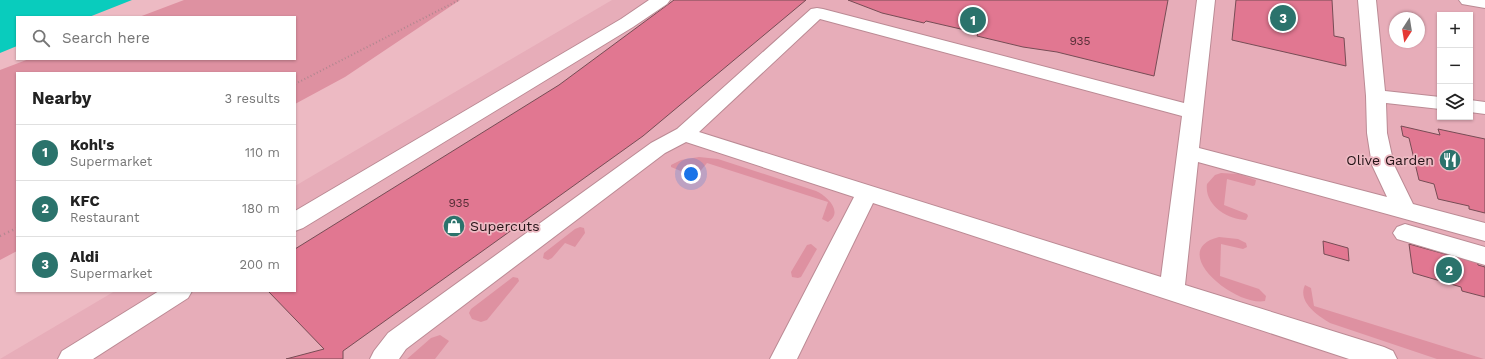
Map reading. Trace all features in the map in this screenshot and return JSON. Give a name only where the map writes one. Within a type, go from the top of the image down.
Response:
[{"type":"lane","points":[[296,221],[627,23],[661,0]]},
{"type":"lane","points":[[1172,291],[1206,0]]},
{"type":"lane","points":[[1366,0],[1376,96],[1377,134],[1383,165],[1405,221]]},
{"type":"lane","points":[[1468,0],[1485,3]]},
{"type":"lane","points":[[383,359],[389,350],[402,337],[658,148],[684,134],[817,14],[1193,112]]},
{"type":"lane","points":[[1376,96],[1437,103]]},
{"type":"lane","points":[[1473,106],[1485,108]]},
{"type":"lane","points":[[684,134],[1384,359]]},
{"type":"lane","points":[[1188,152],[1405,221],[1485,256]]},
{"type":"lane","points":[[783,359],[867,193]]},
{"type":"lane","points":[[1405,221],[1485,232]]},
{"type":"lane","points":[[71,359],[177,292]]},
{"type":"path","points":[[296,83],[459,0]]},
{"type":"path","points":[[0,236],[16,228]]},
{"type":"shaded area","points":[[184,0],[460,0],[345,77],[296,103],[296,72],[16,72],[16,252],[0,260],[0,70],[26,60],[296,60],[296,16],[142,16]]},
{"type":"shaded area","points":[[612,0],[1485,0],[1485,359],[0,359],[113,292],[296,292],[296,185]]},
{"type":"shaded area","points":[[699,157],[718,159],[816,191],[829,200],[834,209],[833,218],[828,222],[822,219],[828,202],[707,163],[697,175],[693,176],[671,167],[671,165],[681,160]]},
{"type":"shaded area","points":[[1221,173],[1239,174],[1256,180],[1255,185],[1253,186],[1227,179],[1224,205],[1247,214],[1248,216],[1246,220],[1225,214],[1213,205],[1209,198],[1207,184],[1215,175]]},
{"type":"shaded area","points":[[580,227],[584,228],[585,233],[575,247],[565,243],[552,258],[548,260],[543,258],[544,253],[575,229]]},
{"type":"shaded area","points":[[1219,237],[1238,239],[1246,243],[1247,247],[1243,249],[1221,244],[1220,276],[1259,289],[1266,296],[1265,301],[1252,301],[1223,287],[1202,265],[1200,253],[1205,244]]},
{"type":"shaded area","points":[[811,244],[817,249],[801,277],[792,277],[791,272],[807,245]]},
{"type":"shaded area","points":[[513,277],[518,278],[519,281],[487,320],[481,322],[472,319],[469,313],[471,309]]},
{"type":"shaded area","points":[[1305,285],[1311,288],[1314,306],[1484,359],[1437,359],[1330,323],[1310,308],[1306,303],[1303,291]]},
{"type":"shaded area","points":[[440,335],[449,341],[435,359],[407,359],[431,338]]},
{"type":"water","points":[[0,0],[132,0],[92,16],[16,16],[16,46],[0,53]]},
{"type":"building","points":[[674,0],[806,0],[643,136],[343,351],[343,359],[286,359],[324,349],[269,292],[296,292],[296,248],[559,85]]},
{"type":"building","points":[[848,0],[1168,0],[1154,76],[1057,52],[1023,47],[977,36],[978,33],[926,21],[924,23],[882,13]]},
{"type":"building","points":[[1236,0],[1332,0],[1334,36],[1344,38],[1346,66],[1232,40]]},
{"type":"building","name":"Olive Garden","points":[[1401,126],[1440,135],[1438,129],[1485,139],[1485,213],[1469,209],[1469,206],[1438,199],[1434,184],[1419,180],[1409,138],[1403,136]]},
{"type":"building","points":[[1323,241],[1348,248],[1349,261],[1324,254]]},
{"type":"building","points":[[1409,244],[1452,256],[1451,252],[1477,260],[1478,265],[1485,267],[1485,297],[1462,291],[1461,287],[1413,273]]},
{"type":"place","name":"Aldi","points":[[1283,18]]},
{"type":"place","name":"Kohl's","points":[[973,20]]},
{"type":"place","name":"Olive Garden","points":[[1450,160]]},
{"type":"place","name":"Supercuts","points":[[454,226]]},
{"type":"place","name":"KFC","points":[[1449,270]]}]
